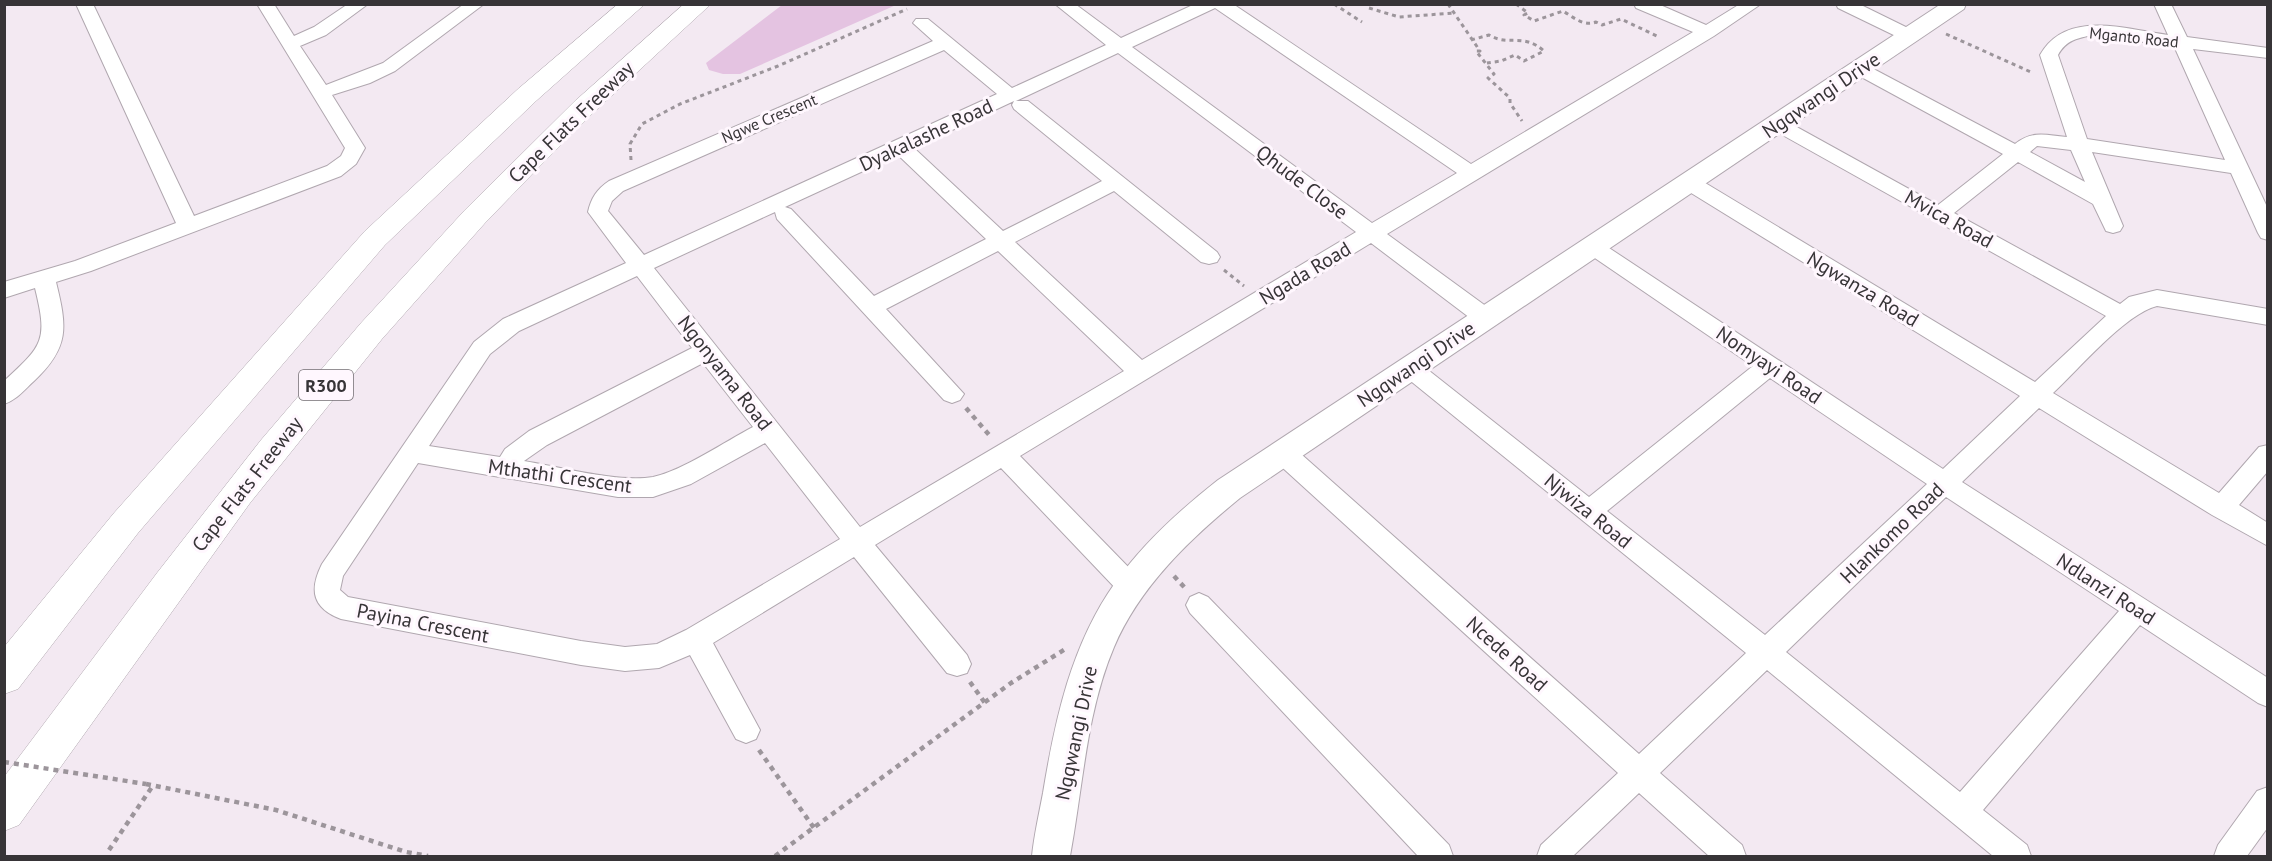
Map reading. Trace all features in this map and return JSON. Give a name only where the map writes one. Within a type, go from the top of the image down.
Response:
[{"type":"highway","points":[[4,677],[126,523],[375,238],[527,95],[633,4]]},
{"type":"highway","name":"Cape Flats Freeway","points":[[4,811],[191,555],[273,450],[364,340],[498,193],[587,103],[699,4]]},
{"type":"street","points":[[84,4],[188,226]]},
{"type":"street","points":[[4,290],[44,279],[334,171],[349,160],[355,148],[353,143],[264,4]]},
{"type":"street","points":[[289,44],[320,32],[360,4]]},
{"type":"street","points":[[321,93],[363,79],[389,67],[476,4]]},
{"type":"street","name":"Qhude Close","points":[[1062,4],[1486,318]]},
{"type":"street","name":"Dyakalashe Road","points":[[641,265],[900,147],[1016,100],[1119,46],[1210,4]]},
{"type":"street","points":[[1221,4],[1472,173]]},
{"type":"street","points":[[1642,4],[1708,33]]},
{"type":"street","name":"Ngada Road","points":[[856,541],[1753,4]]},
{"type":"street","points":[[1844,4],[1924,33]]},
{"type":"street","name":"Ngqwangi Drive","points":[[1051,856],[1086,675],[1107,625],[1130,586],[1152,558],[1198,513],[1283,453],[1860,69],[1924,33],[1956,4]]},
{"type":"street","points":[[2162,4],[2268,233]]},
{"type":"street","points":[[922,23],[1114,182],[1209,257]]},
{"type":"street","name":"Mganto Road","points":[[2113,226],[2079,144],[2049,55],[2055,43],[2068,34],[2093,30],[2268,53]]},
{"type":"street","name":"Ngwe Crescent","points":[[600,203],[606,192],[631,178],[946,42]]},
{"type":"street","points":[[1860,69],[2101,199]]},
{"type":"street","name":"Mvica Road","points":[[1777,124],[2121,315]]},
{"type":"street","points":[[1940,214],[2033,140],[2079,144],[2238,168]]},
{"type":"street","points":[[900,147],[1140,372]]},
{"type":"street","points":[[872,307],[1114,182]]},
{"type":"street","name":"Ngwanza Road","points":[[1690,183],[2268,536]]},
{"type":"street","name":"Ngonyama Road","points":[[600,203],[598,212],[603,220],[641,265],[856,541],[957,664]]},
{"type":"street","points":[[784,214],[952,394]]},
{"type":"street","name":"Nomyayi Road","points":[[1593,248],[1944,483]]},
{"type":"street","name":"Payina Crescent","points":[[641,265],[511,325],[496,334],[482,348],[331,572],[327,584],[327,595],[341,607],[581,653],[625,659],[659,656],[696,639],[856,541]]},
{"type":"street","points":[[4,395],[47,354],[54,342],[53,314],[44,279]]},
{"type":"street","name":"Hlankomo Road","points":[[1552,856],[2121,315],[2137,303],[2157,298],[2268,317]]},
{"type":"street","points":[[506,468],[514,456],[538,438],[706,351]]},
{"type":"street","points":[[1588,512],[1769,366]]},
{"type":"street","name":"Njwiza Road","points":[[1410,369],[1767,653],[2016,856]]},
{"type":"street","name":"Mthathi Crescent","points":[[410,452],[618,487],[653,487],[682,477],[769,429]]},
{"type":"street","name":"Ncede Road","points":[[1283,453],[1731,856]]},
{"type":"street","points":[[1003,454],[1130,586]]},
{"type":"street","points":[[2221,508],[2268,454]]},
{"type":"street","name":"Ndlanzi Road","points":[[1944,483],[2268,694]]},
{"type":"street","points":[[1199,605],[1438,856]]},
{"type":"street","points":[[1961,813],[2137,609]]},
{"type":"street","points":[[696,639],[746,730]]},
{"type":"street","points":[[2229,856],[2268,801]]},
{"type":"path","points":[[1334,4],[1362,22]]},
{"type":"path","points":[[1448,4],[1480,51],[1476,51],[1494,74],[1488,78],[1510,98],[1510,103],[1520,119],[1536,133]]},
{"type":"path","points":[[1516,4],[1528,13],[1524,15],[1534,21],[1563,11],[1580,22],[1591,24],[1596,22],[1602,25],[1620,19],[1682,48]]},
{"type":"path","points":[[631,178],[630,144],[642,124],[680,104],[778,66],[910,8]]},
{"type":"path","points":[[1370,8],[1381,15],[1400,18],[1454,13]]},
{"type":"path","points":[[1924,33],[2026,71],[2056,76]]},
{"type":"path","points":[[1471,40],[1489,35],[1499,41],[1514,38],[1525,39],[1544,51],[1524,61],[1515,55],[1501,61],[1487,63]]},
{"type":"path","points":[[1209,257],[1260,300]]},
{"type":"path","points":[[952,394],[975,417],[1003,454]]},
{"type":"path","points":[[775,856],[1011,683],[1070,646]]},
{"type":"path","points":[[746,730],[814,828]]},
{"type":"path","points":[[4,762],[153,784],[276,810],[406,852],[428,856]]},
{"type":"path","points":[[109,850],[153,784]]},
{"type":"shaded area","points":[[782,5],[896,5],[740,74],[723,74],[709,70],[706,63]]}]
